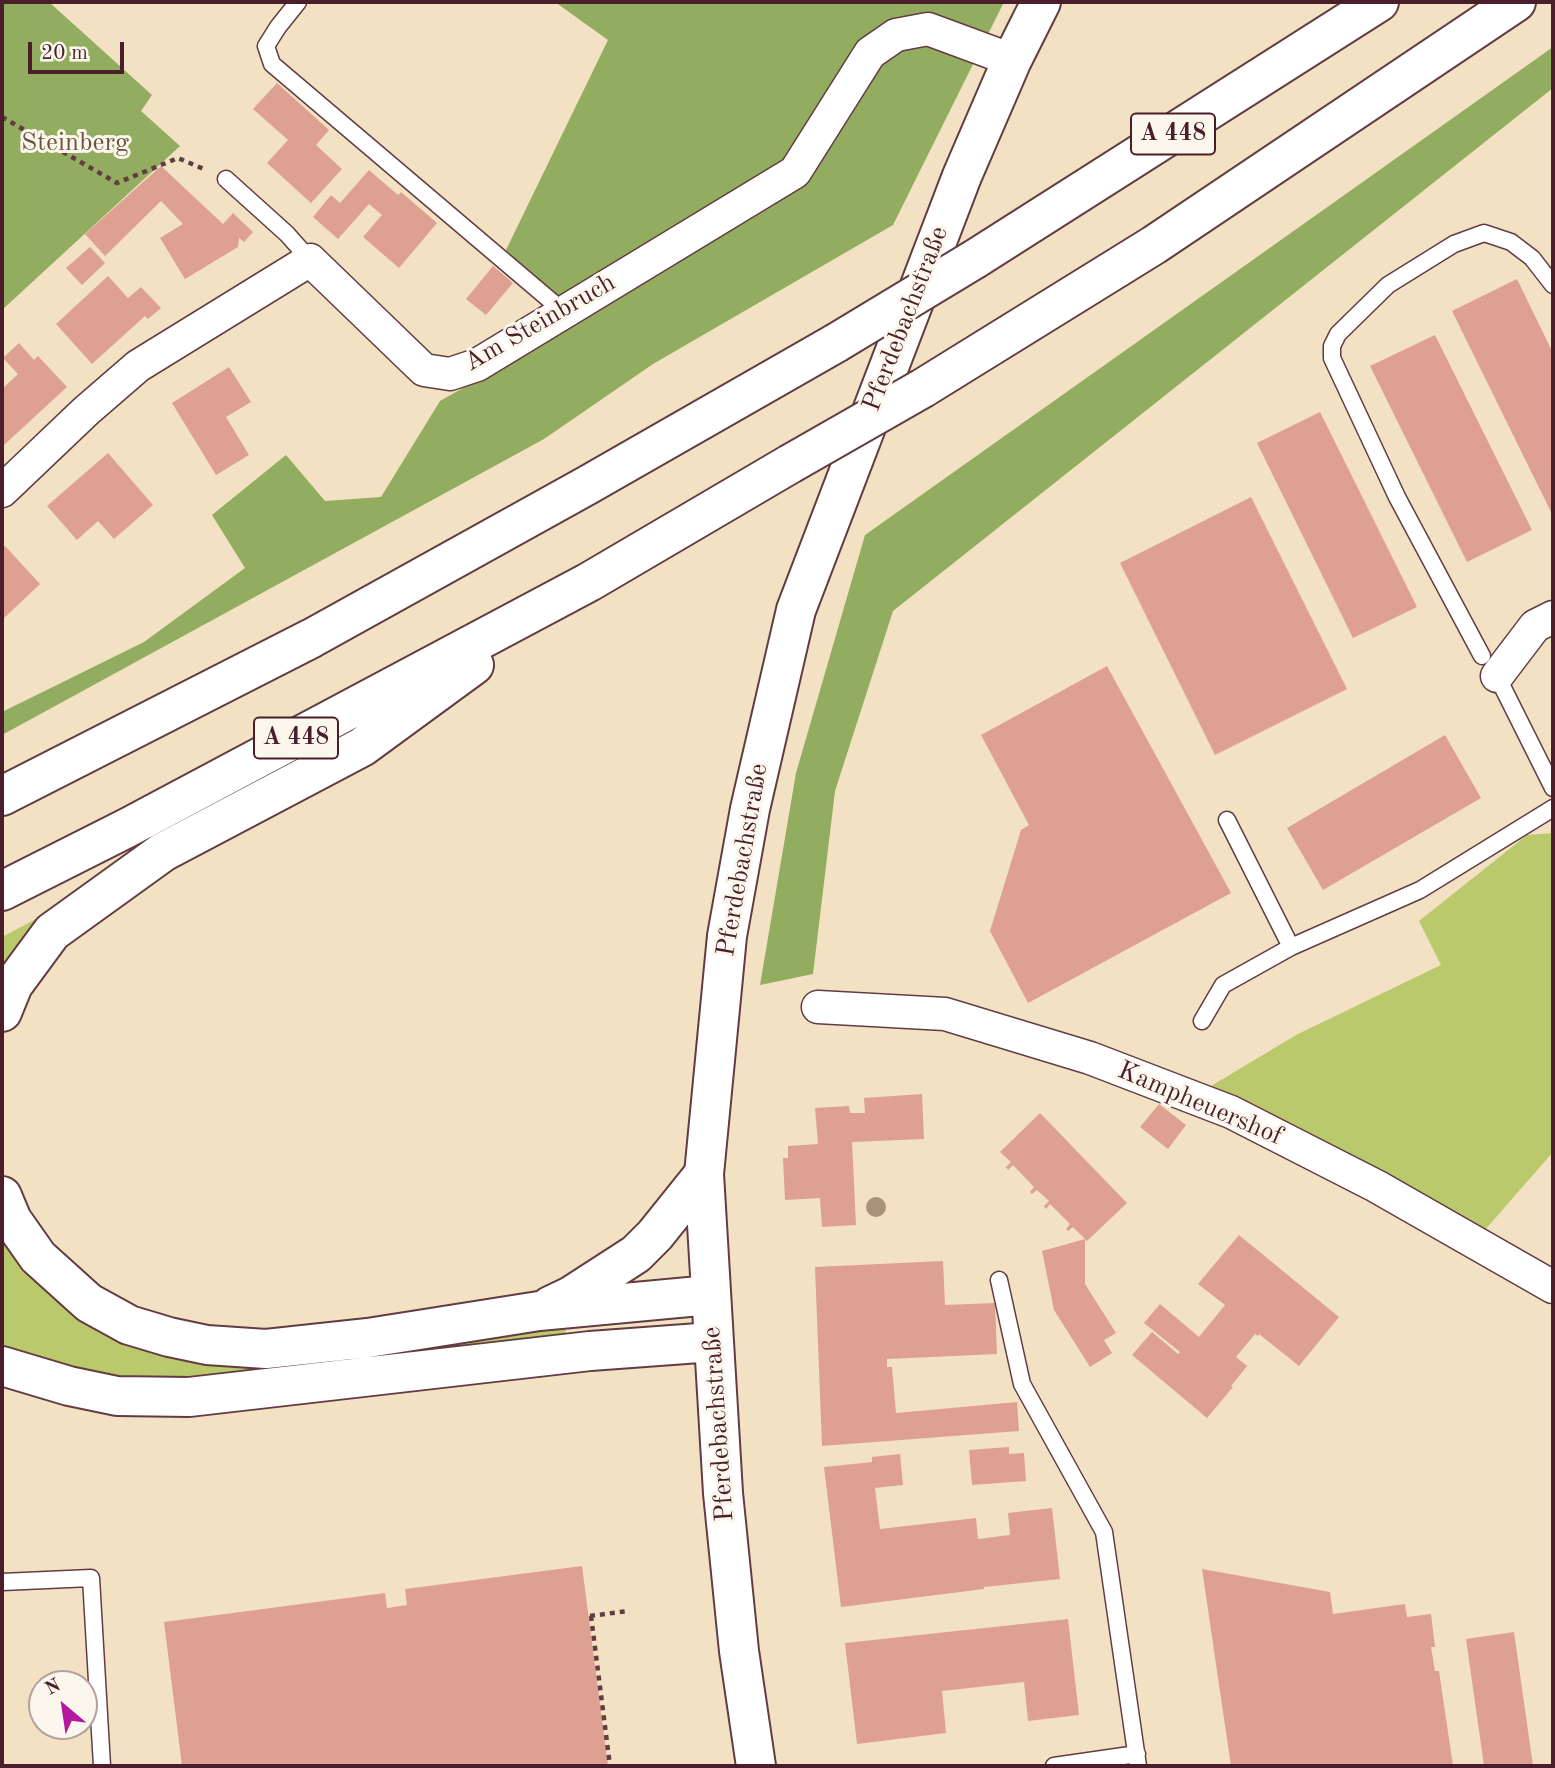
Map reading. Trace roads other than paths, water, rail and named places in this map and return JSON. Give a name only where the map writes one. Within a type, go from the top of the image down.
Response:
[{"type":"main road","name":"Pferdebachstraße","points":[[756,1766],[739,1651],[724,1506],[704,1174],[727,936],[750,809],[796,610],[962,176],[1012,60],[1041,2]]},
{"type":"main road","name":"A 448","points":[[2,891],[127,828],[589,582],[923,388],[1154,245],[1516,2]]},
{"type":"main road","name":"A 448","points":[[2,796],[312,638],[836,343],[975,259],[1375,4]]},
{"type":"main road","points":[[2,1012],[13,985],[52,932],[163,852],[362,747],[589,582]]},
{"type":"main road","points":[[538,1311],[571,1296],[636,1254],[704,1174]]},
{"type":"main road","points":[[2,1196],[12,1220],[38,1257],[81,1297],[129,1325],[207,1345],[266,1349],[368,1338],[538,1311],[710,1295]]},
{"type":"main road","points":[[2,1366],[69,1386],[117,1396],[189,1397],[590,1351],[713,1342]]},
{"type":"street","name":"Am Steinbruch","points":[[310,260],[424,370],[450,373],[477,365],[795,172],[870,53],[896,35],[928,29],[1012,60]]},
{"type":"street","points":[[2,491],[86,411],[191,325],[310,260]]},
{"type":"street","points":[[1489,666],[1535,626],[1553,617]]},
{"type":"street","name":"Kampheuershof","points":[[818,1007],[945,1014],[1090,1058],[1231,1112],[1376,1186],[1553,1287]]},
{"type":"lane","points":[[298,2],[266,46],[272,64],[564,312]]},
{"type":"lane","points":[[226,178],[310,260]]},
{"type":"lane","points":[[1553,285],[1532,258],[1511,242],[1484,233],[1454,244],[1388,285],[1338,334],[1332,346],[1332,358],[1396,497],[1553,788]]},
{"type":"lane","points":[[1202,1020],[1223,985],[1291,947],[1420,890],[1553,808]]},
{"type":"lane","points":[[1227,820],[1291,947]]},
{"type":"lane","points":[[999,1280],[1022,1384],[1104,1532],[1137,1760],[1054,1766]]},
{"type":"lane","points":[[2,1582],[91,1578],[102,1766]]},
{"type":"park label","name":"Steinberg","points":[[75,143]]}]
